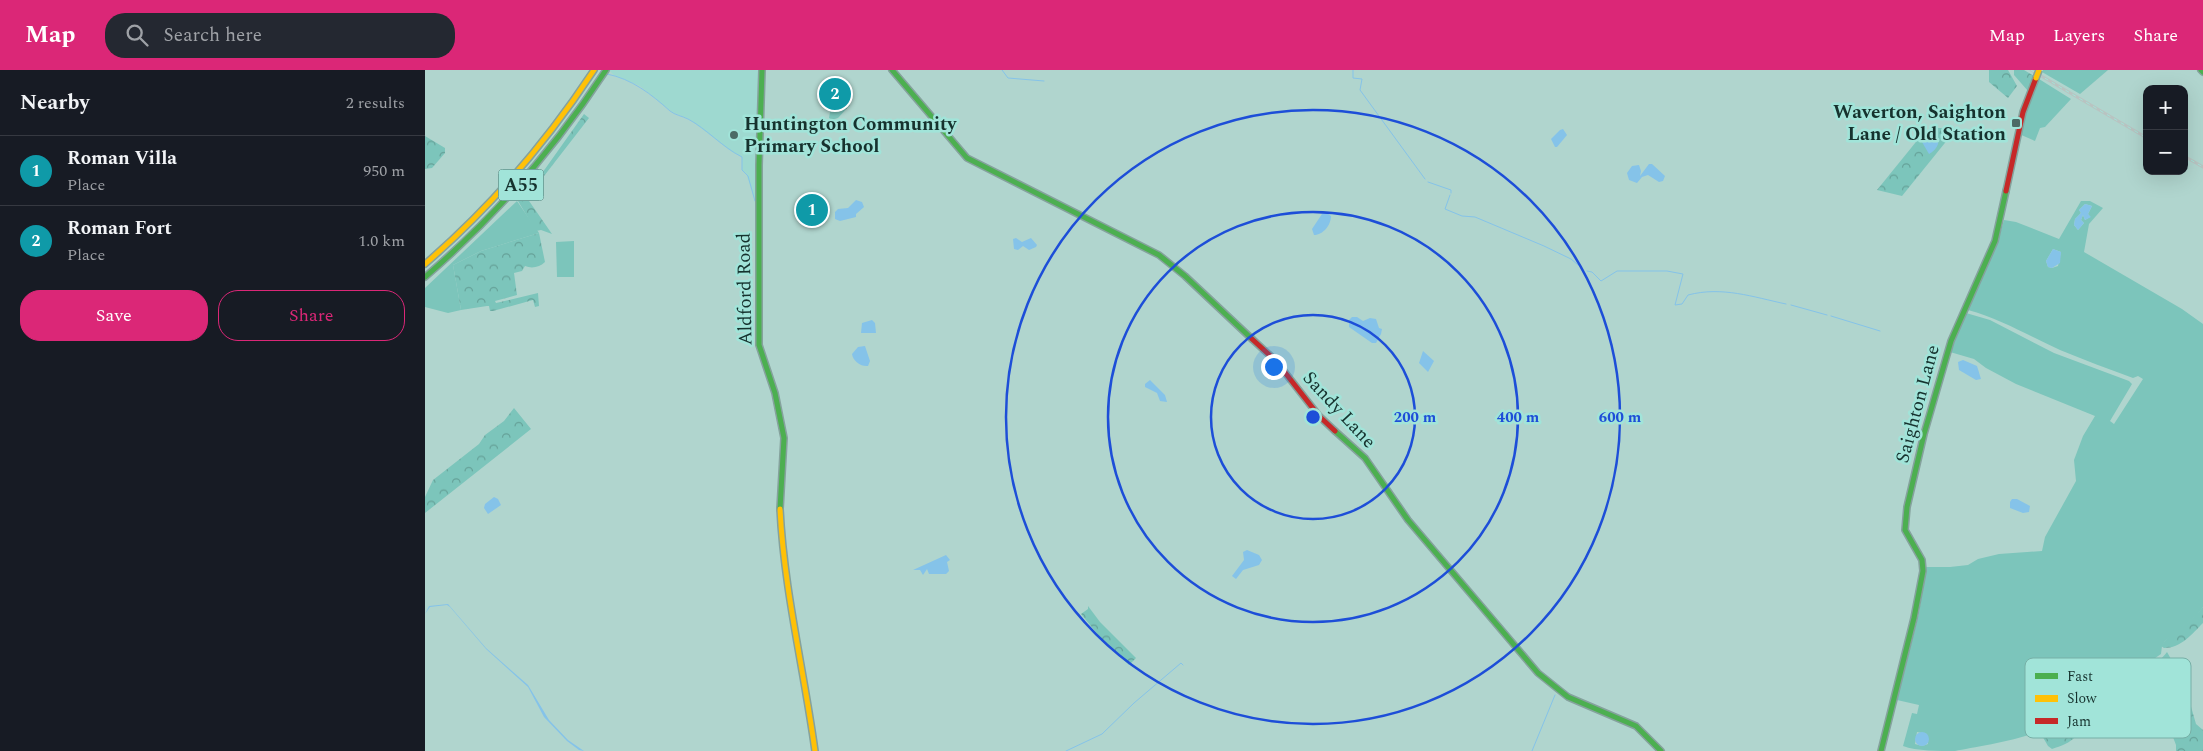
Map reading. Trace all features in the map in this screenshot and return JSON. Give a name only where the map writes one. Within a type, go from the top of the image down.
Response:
[{"type":"main road","name":"Aldford Road","points":[[762,70],[759,174],[759,345],[775,393],[784,438],[784,457],[779,499],[789,592],[810,710],[815,751]]},
{"type":"main road","name":"Sandy Lane","points":[[892,70],[967,158],[1159,255],[1185,276],[1276,361],[1319,416],[1365,458],[1409,520],[1537,673],[1568,697],[1642,729],[1661,751]]},
{"type":"main road","name":"Saighton Lane","points":[[1881,751],[1912,627],[1923,571],[1922,560],[1905,530],[1907,507],[1927,425],[1951,340],[1995,241],[2023,112],[2039,70]]},
{"type":"main road","name":"A55","points":[[425,277],[495,214],[534,170],[564,133],[606,71]]},
{"type":"main road","name":"A55","points":[[425,264],[487,209],[526,166],[553,131],[593,72]]},
{"type":"shaded area","name":"Huntington Community Primary School","points":[[609,70],[760,70],[757,201],[755,201],[746,173],[742,170],[742,157],[732,152],[689,119],[672,112],[640,86],[614,75]]},
{"type":"shaded area","points":[[1563,129],[1567,135],[1555,147],[1551,139]]},
{"type":"shaded area","points":[[1932,133],[1937,138],[1938,144],[1929,154],[1922,142],[1927,135]]},
{"type":"shaded area","points":[[1649,164],[1652,164],[1665,176],[1663,181],[1659,182],[1648,175],[1642,177],[1637,183],[1629,180],[1627,173],[1632,166],[1639,165],[1640,176]]},
{"type":"shaded area","points":[[856,200],[862,202],[864,207],[856,214],[856,217],[840,221],[835,219],[835,212],[838,209],[848,208]]},
{"type":"shaded area","points":[[2085,204],[2092,206],[2088,214],[2091,217],[2085,220],[2083,215],[2081,220],[2084,223],[2078,230],[2074,225],[2075,219],[2081,213],[2079,210]]},
{"type":"shaded area","points":[[1322,214],[1331,216],[1330,223],[1326,229],[1314,235],[1312,229]]},
{"type":"shaded area","points":[[1016,238],[1022,242],[1031,238],[1037,245],[1029,250],[1023,246],[1018,250],[1014,249],[1013,239]]},
{"type":"shaded area","points":[[2053,249],[2061,252],[2060,263],[2052,268],[2048,267],[2046,261]]},
{"type":"shaded area","points":[[1352,317],[1357,317],[1363,321],[1370,318],[1376,319],[1379,328],[1382,329],[1376,343],[1372,343],[1349,327],[1349,320]]},
{"type":"shaded area","points":[[872,320],[875,323],[876,333],[861,333],[862,323]]},
{"type":"shaded area","points":[[865,346],[870,361],[868,366],[858,363],[852,354],[858,347]]},
{"type":"shaded area","points":[[1423,351],[1434,361],[1428,372],[1419,363]]},
{"type":"shaded area","points":[[1963,360],[1977,366],[1981,379],[1976,380],[1959,370],[1958,362]]},
{"type":"shaded area","points":[[1150,380],[1165,395],[1167,402],[1160,401],[1157,393],[1145,387],[1145,384]]},
{"type":"shaded area","points":[[494,497],[498,499],[501,505],[488,514],[484,508],[485,504]]},
{"type":"shaded area","points":[[2012,499],[2017,499],[2030,506],[2029,512],[2023,513],[2010,508]]},
{"type":"shaded area","points":[[1247,550],[1259,555],[1262,560],[1259,565],[1243,570],[1236,579],[1232,576],[1244,560],[1243,552]]},
{"type":"shaded area","points":[[946,555],[950,560],[947,562],[949,571],[946,574],[929,574],[927,569],[923,575],[920,570],[913,570]]},
{"type":"shaded area","points":[[448,604],[486,648],[528,685],[549,720],[568,740],[584,751],[579,750],[567,741],[544,717],[528,687],[486,649],[450,607],[447,605],[430,607],[425,614],[429,606]]},
{"type":"shaded area","points":[[1919,732],[1925,732],[1929,739],[1925,746],[1919,746],[1915,742],[1915,736]]},
{"type":"green space","points":[[1989,70],[2008,70],[2017,86],[2008,98],[1989,82]]},
{"type":"green space","points":[[2014,70],[2024,70],[2034,76],[2028,91],[2014,75]]},
{"type":"green space","points":[[2043,70],[2108,70],[2080,94],[2042,72]]},
{"type":"green space","points":[[2039,79],[2071,99],[2045,127],[2040,128],[2035,141],[2019,134],[2028,104]]},
{"type":"green space","points":[[835,97],[842,103],[847,101],[850,105],[838,118],[832,120],[829,118],[830,112],[826,104]]},
{"type":"green space","points":[[584,114],[589,118],[527,198],[552,234],[541,230],[536,231],[518,201],[545,169]]},
{"type":"green space","points":[[1932,128],[1957,128],[1902,196],[1877,190],[1924,132]]},
{"type":"green space","points":[[425,136],[445,148],[445,153],[432,168],[425,169]]},
{"type":"green space","points":[[517,201],[539,233],[481,251],[453,265],[461,310],[448,313],[425,307],[425,288]]},
{"type":"green space","points":[[2081,201],[2090,201],[2103,208],[2089,224],[2084,252],[2182,309],[2203,324],[2203,607],[2197,615],[2165,641],[2161,654],[2155,658],[2025,658],[2025,736],[1955,751],[1908,748],[1903,746],[1912,713],[1917,714],[1919,705],[1897,700],[1919,613],[1926,567],[1968,565],[1978,559],[1999,554],[2042,551],[2045,537],[2076,481],[2074,460],[2083,436],[2095,416],[2016,384],[1986,368],[1974,359],[1950,352],[1966,313],[1990,320],[2054,353],[2129,381],[2132,384],[2110,421],[2114,424],[2143,379],[2138,376],[2133,378],[2060,350],[2003,323],[1968,310],[1998,241],[2004,220],[2016,222],[2059,239]],"holes":[[[2085,204],[2092,206],[2088,214],[2090,217],[2085,220],[2083,215],[2081,220],[2084,223],[2078,230],[2074,225],[2075,219],[2081,213],[2079,210]],[[2053,249],[2061,252],[2058,266],[2052,268],[2048,267],[2046,261]],[[1917,732],[1927,734],[1928,744],[1922,746],[1915,744]]]},
{"type":"green space","points":[[539,233],[545,262],[536,267],[525,266],[522,271],[514,273],[517,295],[495,301],[496,303],[538,293],[539,306],[535,307],[533,300],[493,311],[490,311],[489,306],[461,310],[453,265],[481,251]]},
{"type":"green space","points":[[574,241],[574,277],[557,277],[556,242]]},
{"type":"green space","points":[[514,408],[531,429],[425,513],[425,497],[433,480],[479,444],[485,435],[504,421]]},
{"type":"green space","points":[[1088,606],[1100,622],[1136,658],[1129,665],[1104,642],[1081,614],[1088,609]]},
{"type":"green space","points":[[2203,607],[2203,623],[2190,636],[2176,646],[2164,648],[2161,646],[2171,635]]},
{"type":"green space","points":[[2167,652],[2170,658],[2161,658]]},
{"type":"green space","points":[[2191,706],[2196,724],[2203,730],[2203,751],[2176,751],[2173,738],[2191,738]]},
{"type":"green space","points":[[2043,738],[2074,738],[2052,749]]},
{"type":"waterway","points":[[1002,70],[1008,78],[1044,81]]},
{"type":"waterway","points":[[1353,70],[1353,78],[1362,79],[1360,90],[1425,179]]},
{"type":"waterway","points":[[607,74],[616,76],[641,88],[672,112],[695,123],[742,157],[742,170],[748,176],[755,201]]},
{"type":"waterway","points":[[1428,182],[1451,190],[1451,193]]},
{"type":"waterway","points":[[1450,195],[1445,209],[1462,216],[1475,217],[1544,246],[1571,259],[1583,269]]},
{"type":"waterway","points":[[1587,271],[1592,272],[1601,281],[1617,271],[1667,271],[1683,274],[1675,305],[1682,304],[1688,295],[1713,292],[1725,292],[1786,304]]},
{"type":"waterway","points":[[1791,305],[1827,315]]},
{"type":"waterway","points":[[1831,316],[1880,331]]},
{"type":"waterway","points":[[1066,751],[1102,734],[1134,703],[1181,663],[1183,665]]},
{"type":"waterway","points":[[1532,751],[1555,695]]},
{"type":"railway","points":[[2031,70],[2143,136]]},
{"type":"railway","points":[[2188,158],[2203,167]]},
{"type":"traffic: fast","points":[[425,277],[476,230],[523,180],[566,127],[606,70]]},
{"type":"traffic: fast","points":[[762,70],[759,165],[759,345],[775,393],[784,438],[780,509]]},
{"type":"traffic: fast","points":[[892,70],[967,158],[1159,255],[1185,276],[1252,339]]},
{"type":"traffic: fast","points":[[1881,751],[1914,618],[1923,571],[1922,560],[1905,530],[1907,507],[1924,434],[1951,341],[1995,241],[2006,191]]},
{"type":"traffic: fast","points":[[1335,431],[1365,458],[1408,520],[1538,673],[1568,697],[1636,726],[1661,751]]},
{"type":"traffic: slow","points":[[425,264],[472,220],[516,173],[557,123],[594,70]]},
{"type":"traffic: slow","points":[[2036,78],[2039,70]]},
{"type":"traffic: slow","points":[[780,509],[790,600],[815,751]]},
{"type":"traffic: jam","points":[[2006,191],[2023,112],[2036,78]]},
{"type":"traffic: jam","points":[[1252,339],[1276,361],[1319,416],[1335,431]]},
{"type":"place","name":"Roman Fort","points":[[835,94]]},
{"type":"place","name":"Waverton, Saighton Lane / Old Station","points":[[2016,123]]},
{"type":"place","name":"Huntington Community Primary School","points":[[734,135]]},
{"type":"place","name":"Roman Villa","points":[[812,210]]}]
